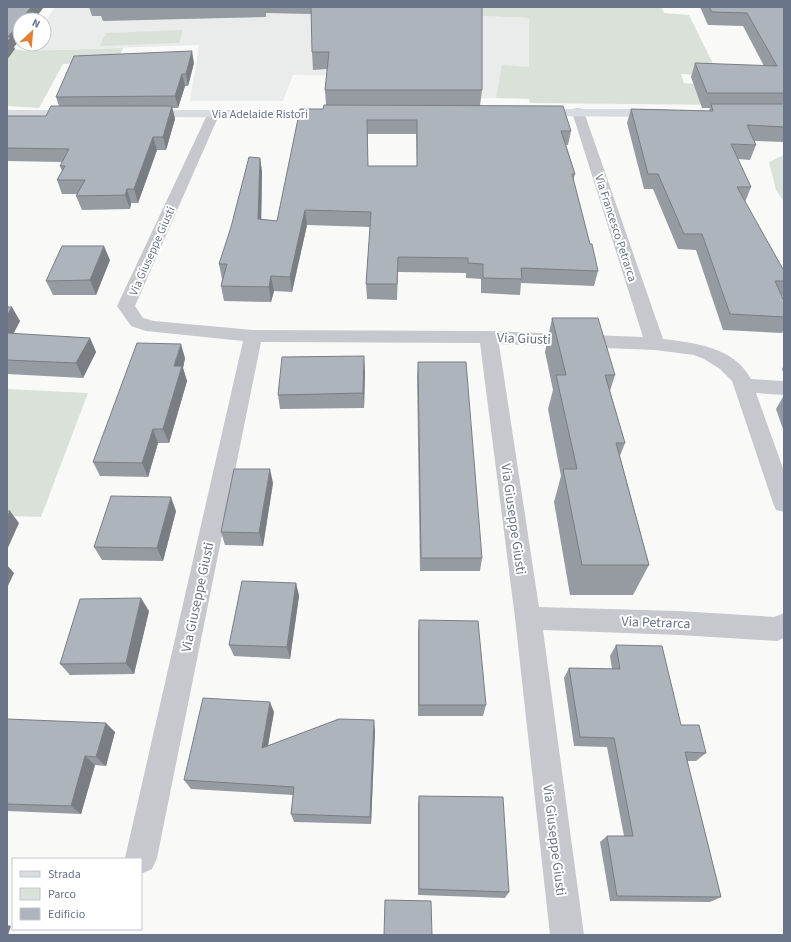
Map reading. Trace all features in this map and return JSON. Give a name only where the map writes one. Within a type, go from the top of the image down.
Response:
[{"type":"main road","points":[[523,113],[673,113]]},
{"type":"main road","points":[[7,114],[94,114]]},
{"type":"main road","name":"Via Adelaide Ristori","points":[[134,114],[344,114]]},
{"type":"street","name":"Via Francesco Petrarca","points":[[578,112],[655,344]]},
{"type":"street","name":"Via Giuseppe Giusti","points":[[213,115],[126,306],[137,322],[152,327],[253,336],[489,337],[528,618],[567,935]]},
{"type":"street","name":"Via Giuseppe Giusti","points":[[140,858],[253,336]]},
{"type":"street","name":"Via Giusti","points":[[489,337],[655,344]]},
{"type":"street","points":[[655,344],[696,349],[712,354],[727,364],[741,378],[784,503]]},
{"type":"street","points":[[744,385],[784,388]]},
{"type":"street","name":"Via Petrarca","points":[[528,618],[679,623],[777,629],[784,625]]},
{"type":"shaded area","points":[[55,7],[442,7],[442,14],[529,18],[529,67],[503,66],[496,98],[463,99],[362,76],[293,75],[283,101],[190,101],[199,45],[52,50],[52,12]]},
{"type":"green space","points":[[442,7],[661,7],[664,13],[689,15],[719,76],[681,74],[684,83],[717,86],[725,105],[530,103],[529,99],[496,98],[502,65],[529,67],[529,18],[441,14]]},
{"type":"green space","points":[[183,30],[179,43],[100,46],[106,33]]},
{"type":"green space","points":[[123,48],[117,61],[63,64],[39,108],[7,106],[7,60],[13,52],[52,52],[52,50]]},
{"type":"green space","points":[[784,155],[784,202],[776,190],[769,162]]},
{"type":"green space","points":[[7,389],[88,393],[41,517],[7,516]]},
{"type":"building","points":[[7,7],[31,7],[27,12],[12,12],[12,32],[8,37],[11,37],[7,42]]},
{"type":"building","points":[[311,7],[482,7],[482,90],[325,90],[329,52],[312,52]]},
{"type":"building","points":[[709,7],[784,7],[784,93],[707,93],[695,63],[777,66],[747,13],[712,12]]},
{"type":"building","points":[[192,51],[186,74],[182,74],[175,96],[56,97],[74,56]]},
{"type":"building","points":[[711,104],[784,104],[784,127],[747,125],[756,145],[731,144],[751,187],[737,187],[784,271],[784,281],[775,281],[784,301],[784,317],[730,314],[702,234],[684,234],[658,174],[648,174],[631,109],[713,111]]},
{"type":"building","points":[[324,105],[563,106],[571,131],[561,131],[575,174],[572,174],[598,271],[521,268],[522,279],[483,278],[483,264],[468,263],[468,258],[398,257],[397,284],[366,284],[371,212],[305,210],[290,277],[271,276],[269,287],[221,286],[227,264],[219,264],[231,227],[249,157],[260,158],[258,219],[277,221],[300,109],[323,109]],"holes":[[[367,120],[417,120],[417,166],[368,166]]]},
{"type":"building","points":[[51,106],[172,106],[163,137],[153,137],[134,189],[127,189],[125,195],[76,196],[85,180],[57,180],[65,166],[60,166],[69,149],[7,148],[7,116],[46,116]]},
{"type":"building","points":[[62,246],[104,246],[90,280],[46,281]]},
{"type":"building","points":[[7,307],[12,307],[7,316]]},
{"type":"building","points":[[552,318],[598,318],[615,375],[605,375],[625,443],[616,443],[649,565],[582,565],[563,469],[577,469],[556,375],[566,375]]},
{"type":"building","points":[[7,333],[90,338],[76,363],[7,360]]},
{"type":"building","points":[[137,343],[181,344],[174,366],[182,366],[163,429],[153,429],[142,463],[93,462]]},
{"type":"building","points":[[364,356],[363,393],[278,395],[282,357]]},
{"type":"building","points":[[418,362],[466,362],[482,558],[421,558]]},
{"type":"building","points":[[234,469],[270,469],[259,533],[221,532]]},
{"type":"building","points":[[111,496],[171,497],[157,548],[94,547]]},
{"type":"building","points":[[7,511],[10,511],[7,518]]},
{"type":"building","points":[[242,581],[296,583],[287,647],[229,645]]},
{"type":"building","points":[[141,598],[126,663],[60,664],[80,599]]},
{"type":"building","points":[[419,620],[478,621],[486,705],[419,705]]},
{"type":"building","points":[[616,645],[662,646],[681,725],[699,725],[706,753],[685,752],[721,897],[617,896],[607,836],[633,836],[614,738],[580,737],[569,668],[620,669]]},
{"type":"building","points":[[203,698],[270,702],[262,748],[339,719],[374,720],[370,817],[291,814],[294,787],[184,780]]},
{"type":"building","points":[[7,719],[106,723],[96,757],[85,756],[71,806],[7,804]]},
{"type":"building","points":[[419,796],[503,797],[509,892],[419,889]]},
{"type":"building","points":[[385,900],[431,901],[432,935],[384,935]]}]
